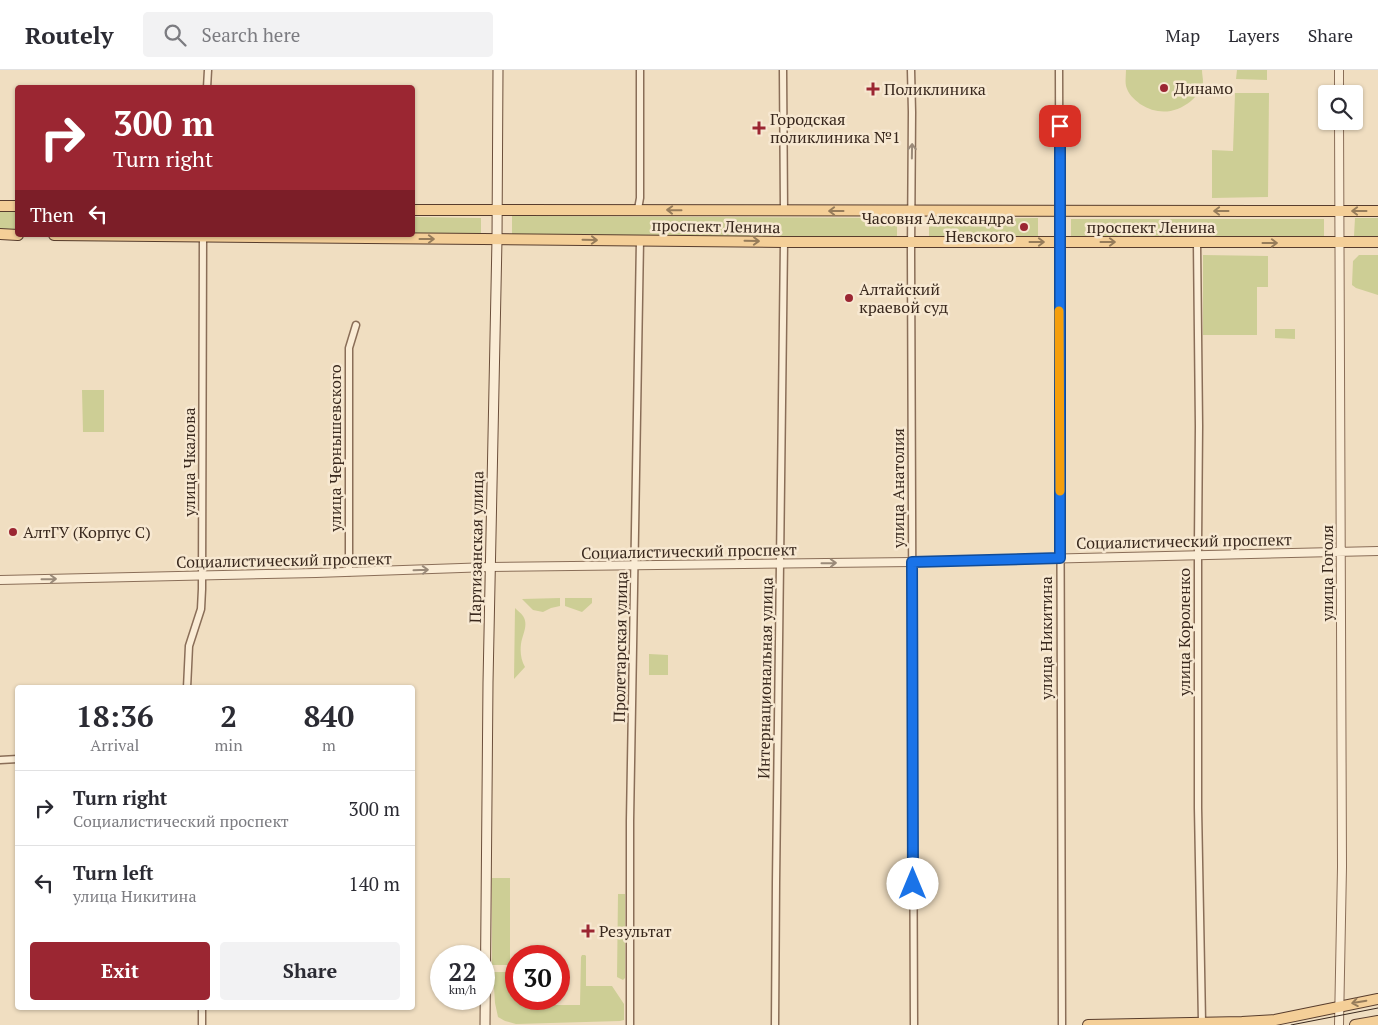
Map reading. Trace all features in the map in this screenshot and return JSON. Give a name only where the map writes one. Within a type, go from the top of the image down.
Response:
[{"type":"main road","name":"Партизанская улица","points":[[485,1025],[498,70]]},
{"type":"main road","points":[[0,206],[15,206]]},
{"type":"main road","name":"проспект Ленина","points":[[415,210],[1378,211]]},
{"type":"main road","points":[[0,234],[15,235]]},
{"type":"main road","name":"проспект Ленина","points":[[302,237],[784,242],[1378,242]]},
{"type":"main road","points":[[1088,1025],[1275,1020],[1378,999]]},
{"type":"main road","points":[[1355,1025],[1378,1021]]},
{"type":"street","points":[[207,85],[208,70]]},
{"type":"street","points":[[638,210],[640,198],[640,70]]},
{"type":"street","points":[[783,70],[784,211]]},
{"type":"street","name":"улица Анатолия","points":[[910,70],[912,112],[914,1025]]},
{"type":"street","name":"улица Никитина","points":[[1059,70],[1062,1025]]},
{"type":"street","points":[[1339,70],[1339,85]]},
{"type":"street","name":"улица Гоголя","points":[[1339,130],[1342,867],[1339,1025]]},
{"type":"street","name":"улица Чкалова","points":[[187,685],[189,646],[201,609],[204,237]]},
{"type":"street","name":"Пролетарская улица","points":[[630,1025],[630,828],[640,240]]},
{"type":"street","name":"Интернациональная улица","points":[[775,1025],[784,242]]},
{"type":"street","name":"улица Короленко","points":[[1197,242],[1199,426],[1198,808],[1202,1022]]},
{"type":"street","name":"улица Чернышевского","points":[[349,572],[349,348],[356,324]]},
{"type":"street","name":"Социалистический проспект","points":[[0,580],[490,567],[912,562],[1378,551]]},
{"type":"street","points":[[0,760],[15,759]]},
{"type":"street","points":[[202,1010],[202,1025]]},
{"type":"green space","name":"Динамо","points":[[1126,70],[1202,70],[1203,82],[1197,95],[1185,105],[1172,111],[1159,111],[1146,108],[1132,96],[1126,86]]},
{"type":"green space","points":[[1237,70],[1267,70],[1267,80],[1236,79]]},
{"type":"green space","points":[[1235,93],[1269,93],[1268,197],[1212,198],[1212,150],[1233,151]]},
{"type":"green space","points":[[0,212],[15,212],[15,229],[0,229]]},
{"type":"green space","points":[[512,216],[897,218],[897,237],[512,235]]},
{"type":"green space","points":[[415,217],[481,218],[481,235],[415,234]]},
{"type":"green space","points":[[1038,218],[1038,238],[929,239],[929,219]]},
{"type":"green space","points":[[1355,218],[1378,218],[1378,236],[1354,236]]},
{"type":"green space","points":[[1071,219],[1324,219],[1324,236],[1071,236]]},
{"type":"green space","points":[[1203,255],[1268,256],[1268,287],[1257,287],[1257,335],[1203,335]]},
{"type":"green space","points":[[1359,255],[1378,255],[1378,295],[1352,285],[1353,261]]},
{"type":"green space","points":[[1275,329],[1295,329],[1295,339],[1275,338]]},
{"type":"green space","points":[[82,390],[104,390],[104,432],[83,432]]},
{"type":"green space","points":[[560,598],[560,606],[543,612],[533,610],[522,599]]},
{"type":"green space","points":[[565,598],[592,598],[592,603],[582,612],[565,606]]},
{"type":"green space","points":[[515,608],[525,619],[521,650],[525,667],[514,679]]},
{"type":"green space","points":[[649,654],[668,655],[668,675],[649,675]]},
{"type":"green space","points":[[492,878],[510,878],[510,945],[505,945],[505,965],[495,965],[495,945],[492,945]]},
{"type":"green space","points":[[618,894],[625,894],[625,978],[623,980],[617,977]]},
{"type":"green space","points":[[582,955],[586,956],[586,986],[612,986],[624,1004],[624,1020],[516,1024],[498,1017],[495,1003],[495,972],[505,972],[505,1010],[570,1010],[570,1005],[580,1005]]},
{"type":"tram line","points":[[1291,1025],[1378,1008]]},
{"type":"slow traffic","points":[[1059,311],[1060,491]]},
{"type":"place","name":"Динамо","points":[[1164,88]]},
{"type":"place","name":"Поликлиника","points":[[873,89]]},
{"type":"place","name":"Городская поликлиника №1","points":[[759,128]]},
{"type":"place","name":"Часовня Александра Невского","points":[[1024,227]]},
{"type":"place","name":"Алтайский краевой суд","points":[[849,298]]},
{"type":"place","name":"АлтГУ (Корпус С)","points":[[13,532]]},
{"type":"place","name":"Результат","points":[[588,931]]},
{"type":"route","points":[[913,884],[912,562],[1060,558],[1060,126]]}]
